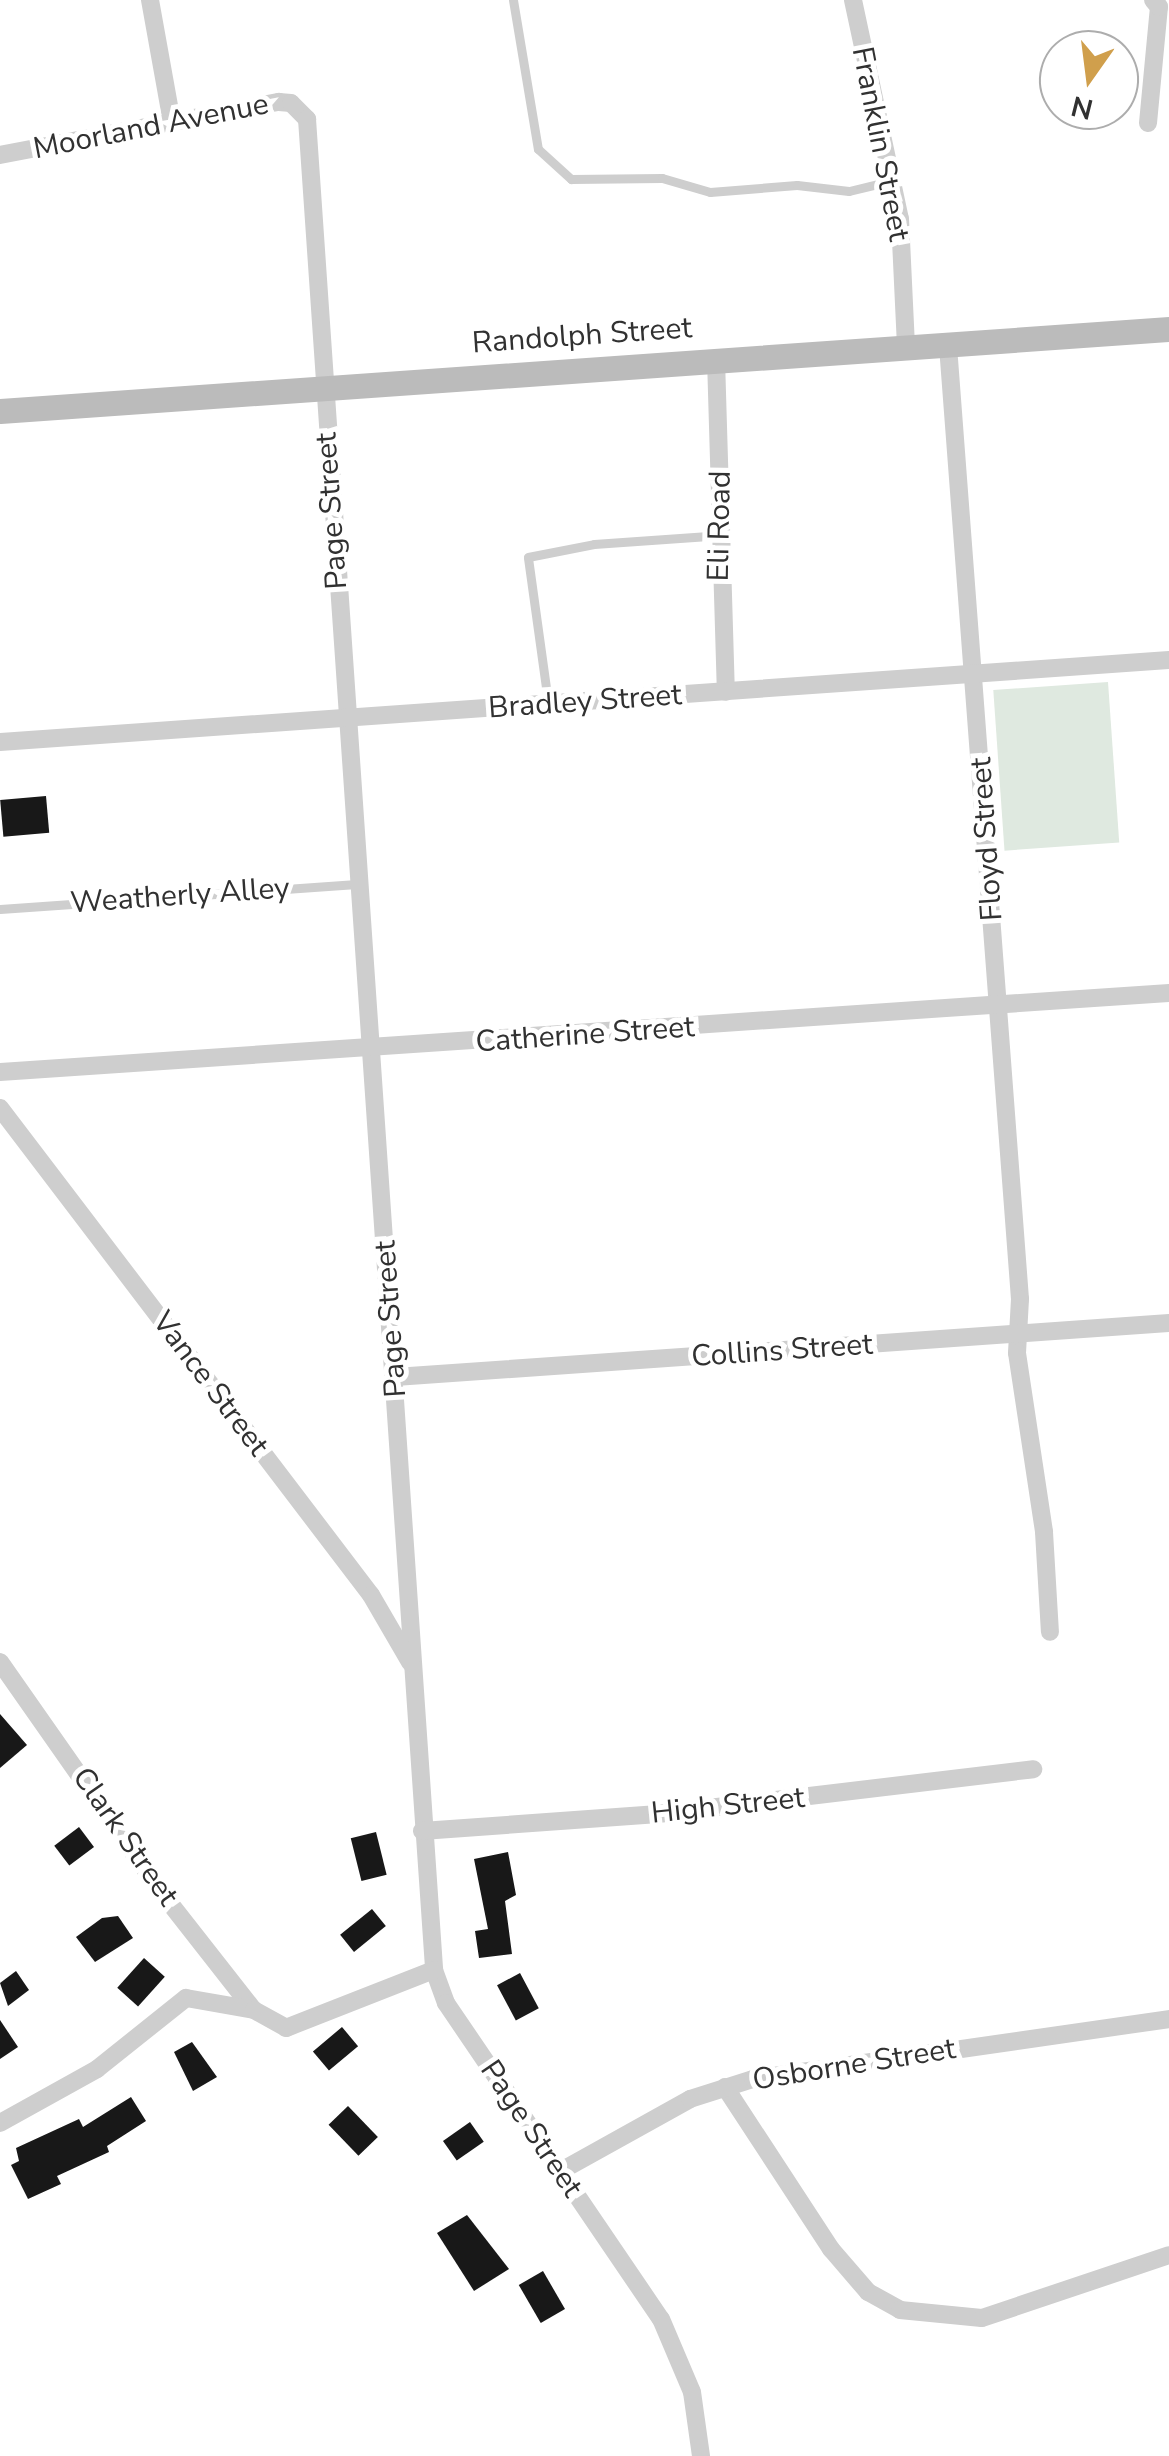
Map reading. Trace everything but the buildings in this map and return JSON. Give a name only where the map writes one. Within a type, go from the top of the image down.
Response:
[{"type":"street","points":[[150,0],[172,122]]},
{"type":"street","name":"Franklin Street","points":[[855,0],[893,180],[906,348]]},
{"type":"street","points":[[1148,123],[1160,6]]},
{"type":"street","name":"Moorland Avenue","points":[[0,155],[278,102],[300,109]]},
{"type":"street","name":"Page Street","points":[[300,109],[307,120],[434,1970],[446,2003],[662,2319],[692,2392],[701,2456]]},
{"type":"street","name":"Randolph Street","points":[[0,411],[1169,329]]},
{"type":"street","name":"Floyd Street","points":[[948,346],[1000,1002],[1018,1333]]},
{"type":"street","name":"Eli Road","points":[[716,360],[725,535],[719,585],[726,692]]},
{"type":"street","name":"Bradley Street","points":[[0,742],[1169,660]]},
{"type":"street","name":"Catherine Street","points":[[0,1072],[371,1050],[1000,1002],[1169,993]]},
{"type":"street","name":"Vance Street","points":[[0,1108],[371,1595],[412,1665]]},
{"type":"street","name":"Collins Street","points":[[395,1376],[1169,1323]]},
{"type":"street","points":[[1018,1333],[1050,1632]]},
{"type":"street","name":"Clark Street","points":[[0,1662],[158,1888],[254,2010]]},
{"type":"street","name":"High Street","points":[[422,1831],[658,1814],[1033,1769]]},
{"type":"street","points":[[0,2123],[127,2049],[172,2004],[214,1998],[254,2010],[273,2025],[300,2025],[434,1970]]},
{"type":"street","name":"Osborne Street","points":[[559,2172],[653,2117],[725,2087],[862,2060],[1169,2019]]},
{"type":"street","points":[[725,2087],[831,2248],[868,2292],[900,2310],[982,2318],[1169,2255]]},
{"type":"lane","points":[[513,0],[538,149],[571,179],[662,178],[710,192],[797,186],[849,191],[893,180]]},
{"type":"lane","points":[[549,704],[528,557],[594,544],[725,535]]},
{"type":"lane","name":"Weatherly Alley","points":[[0,909],[360,884]]},
{"type":"shaded area","points":[[1108,682],[1119,843],[1005,851],[993,690]]}]
